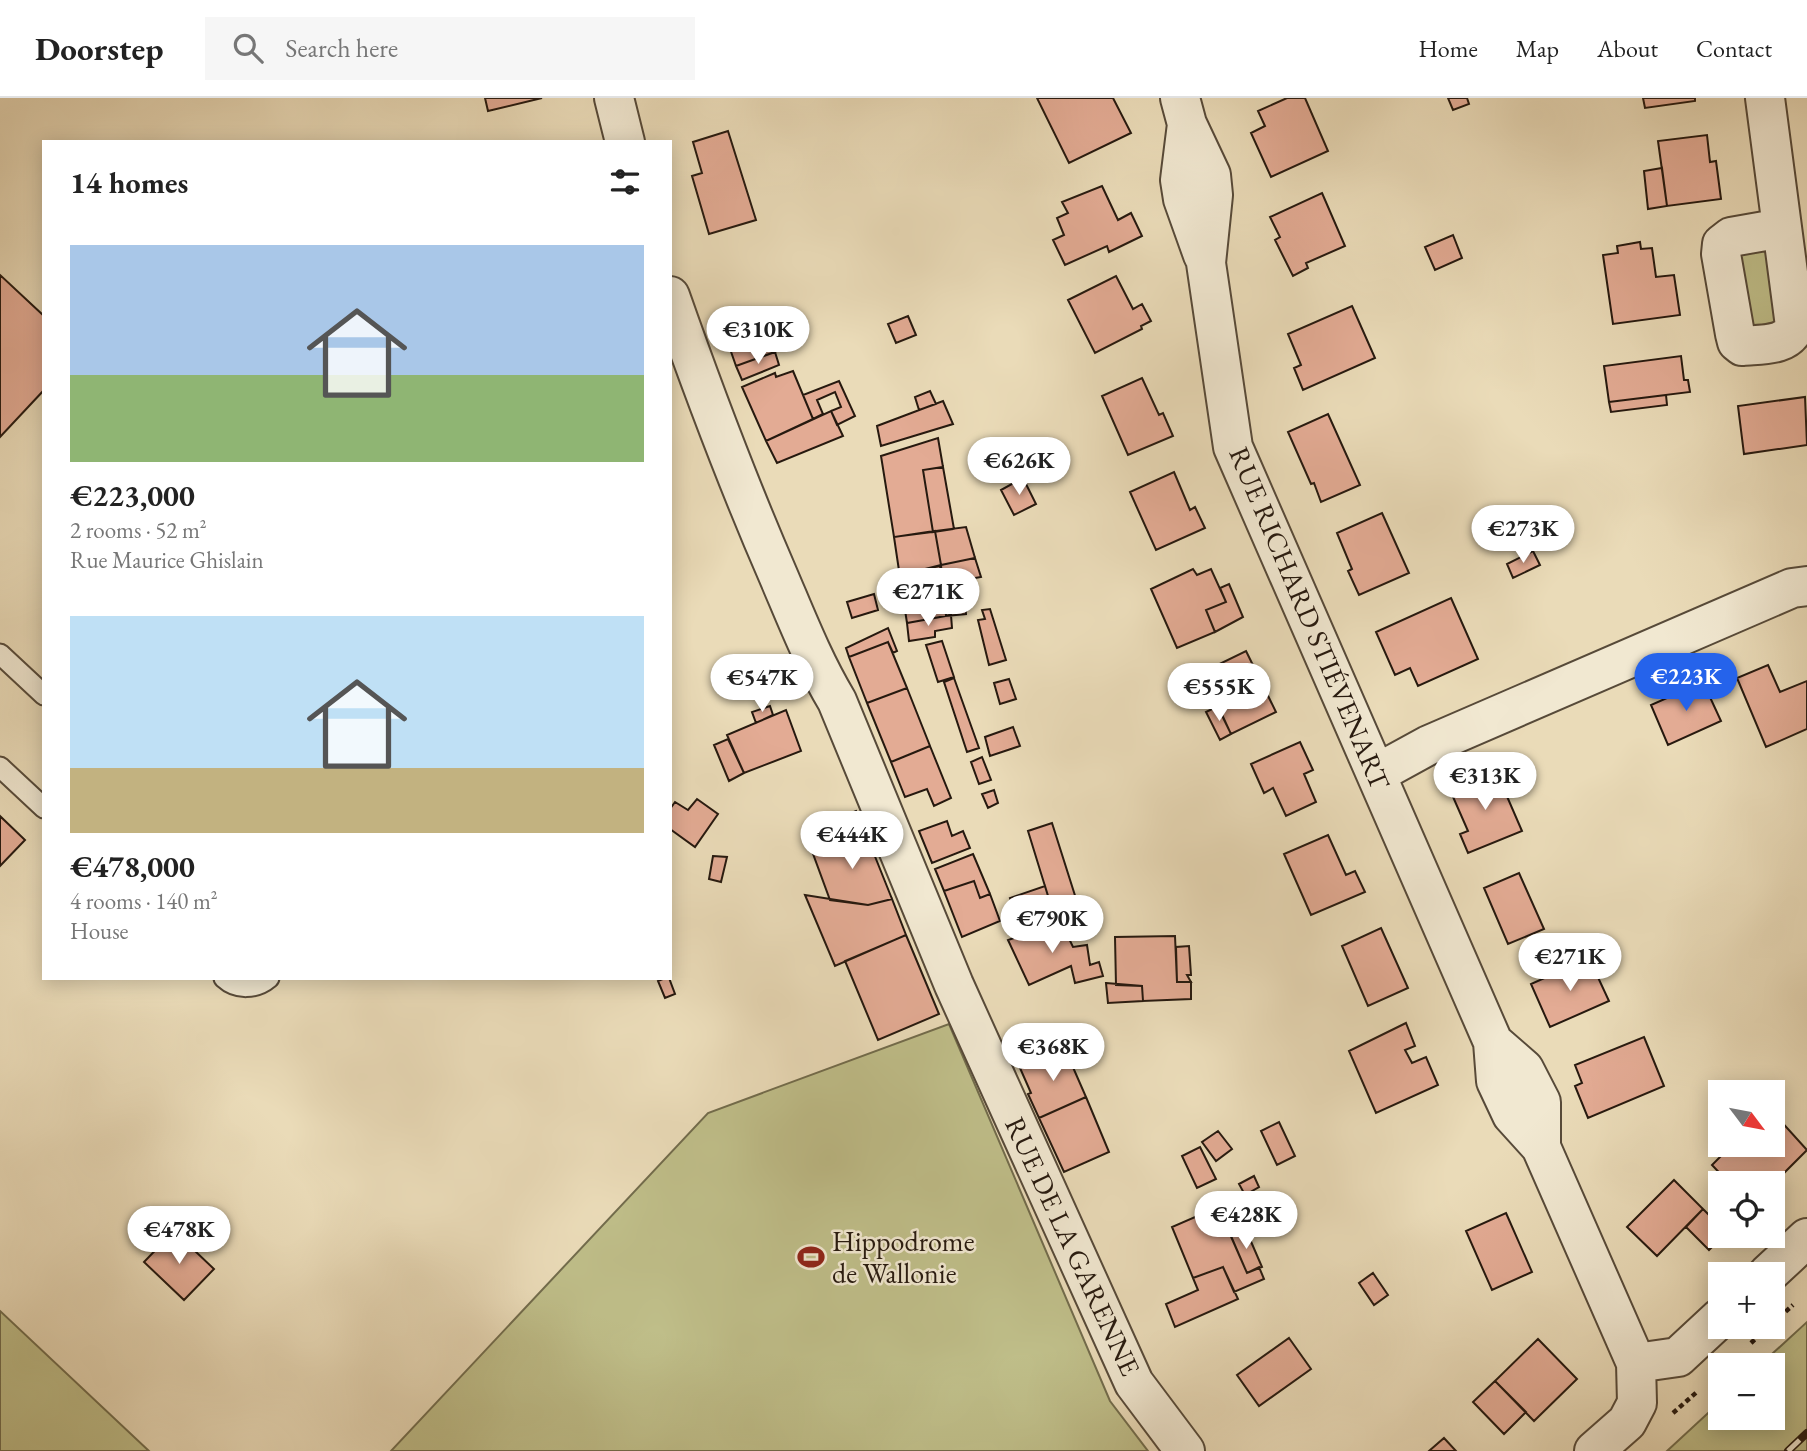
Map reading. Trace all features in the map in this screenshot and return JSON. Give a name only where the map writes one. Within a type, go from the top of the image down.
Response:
[{"type":"street","points":[[614,98],[624,140]]},
{"type":"street","points":[[1765,98],[1782,228]]},
{"type":"street","name":"RUE RICHARD STIÉVENART","points":[[1184,111],[1180,180],[1183,199],[1206,263],[1233,447],[1493,1042],[1496,1082],[1512,1115],[1541,1147],[1636,1363],[1637,1403],[1627,1422],[1594,1451]]},
{"type":"street","name":"RUE DE LA GARENNE","points":[[672,302],[707,403],[758,530],[821,674],[837,701],[954,985],[1134,1382],[1185,1451]]},
{"type":"street","points":[[1376,774],[1429,745],[1792,588],[1807,586]]},
{"type":"street","points":[[1781,1262],[1807,1238]]},
{"type":"street","points":[[1636,1363],[1678,1357],[1708,1329]]},
{"type":"lane","points":[[0,654],[42,693]]},
{"type":"lane","points":[[0,767],[42,806]]},
{"type":"lane","points":[[227,980],[232,985],[247,987],[268,980]]},
{"type":"shaded area","points":[[1766,248],[1781,311],[1774,323],[1758,329],[1751,325],[1739,258],[1742,253]]},
{"type":"shaded area","name":"Hippodrome de Wallonie","points":[[949,1024],[1110,1401],[1148,1451],[391,1451],[708,1113]]},
{"type":"shaded area","points":[[0,1311],[149,1451],[0,1451]]},
{"type":"shaded area","points":[[1807,1322],[1807,1451],[1667,1451],[1708,1413],[1708,1430],[1785,1430],[1785,1353],[1773,1353]]},
{"type":"building","points":[[485,98],[542,98],[488,111]]},
{"type":"building","points":[[1037,98],[1113,98],[1131,133],[1069,163]]},
{"type":"building","points":[[1287,98],[1305,98],[1328,151],[1271,177],[1251,133],[1265,126],[1258,111]]},
{"type":"building","points":[[1448,98],[1467,98],[1469,104],[1453,110]]},
{"type":"building","points":[[1643,98],[1695,98],[1695,101],[1645,108]]},
{"type":"building","points":[[728,131],[756,220],[709,234],[692,176],[702,173],[693,142]]},
{"type":"building","points":[[1707,135],[1710,162],[1716,161],[1721,199],[1667,206],[1658,141]]},
{"type":"building","points":[[1662,168],[1667,206],[1648,209],[1644,171]]},
{"type":"building","points":[[1102,186],[1118,220],[1131,213],[1142,236],[1109,252],[1107,246],[1065,265],[1053,240],[1064,235],[1057,218],[1068,213],[1062,202]]},
{"type":"building","points":[[1322,193],[1345,246],[1306,263],[1308,268],[1293,276],[1275,240],[1280,237],[1270,217]]},
{"type":"building","points":[[1453,235],[1462,258],[1435,270],[1425,247]]},
{"type":"building","points":[[1640,242],[1641,249],[1652,248],[1656,277],[1674,275],[1680,315],[1613,324],[1603,255],[1618,253],[1617,246]]},
{"type":"building","points":[[0,275],[42,314],[42,392],[0,437]]},
{"type":"building","points":[[1116,276],[1133,309],[1142,304],[1151,321],[1141,326],[1142,329],[1095,353],[1068,300]]},
{"type":"building","points":[[1352,306],[1375,358],[1303,390],[1294,368],[1301,365],[1288,334]]},
{"type":"building","points":[[908,316],[916,335],[896,343],[888,324]]},
{"type":"building","points":[[797,318],[804,338],[780,348],[772,327]]},
{"type":"building","points":[[772,327],[780,350],[736,366],[728,343]]},
{"type":"building","points":[[775,352],[779,365],[742,380],[736,366]]},
{"type":"building","points":[[1681,356],[1684,380],[1688,380],[1690,392],[1609,402],[1604,366]]},
{"type":"building","points":[[793,371],[813,419],[766,441],[742,387],[775,373],[776,377]]},
{"type":"building","points":[[1142,378],[1159,415],[1163,413],[1173,436],[1128,455],[1102,396]]},
{"type":"building","points":[[839,381],[855,416],[837,425],[831,411],[841,407],[835,392],[817,400],[823,414],[813,419],[803,395]]},
{"type":"building","points":[[930,391],[936,404],[919,410],[915,397]]},
{"type":"building","points":[[1666,395],[1667,405],[1611,412],[1609,402]]},
{"type":"building","points":[[1805,397],[1807,445],[1744,454],[1738,406]]},
{"type":"building","points":[[943,401],[953,424],[881,446],[877,426]]},
{"type":"building","points":[[831,411],[843,436],[777,463],[766,441]]},
{"type":"building","points":[[1328,414],[1360,485],[1321,502],[1288,432]]},
{"type":"building","points":[[938,438],[943,467],[923,470],[933,532],[894,537],[881,456]]},
{"type":"building","points":[[943,467],[954,529],[933,532],[923,470]]},
{"type":"building","points":[[1174,472],[1190,510],[1195,507],[1205,528],[1156,550],[1130,492]]},
{"type":"building","points":[[1023,478],[1036,504],[1014,515],[1001,490]]},
{"type":"building","points":[[1382,513],[1409,573],[1359,595],[1348,571],[1352,569],[1337,533]]},
{"type":"building","points":[[966,527],[975,558],[941,565],[935,531]]},
{"type":"building","points":[[935,531],[941,565],[925,569],[926,579],[901,584],[894,537]]},
{"type":"building","points":[[1533,551],[1540,565],[1513,578],[1507,564]]},
{"type":"building","points":[[975,558],[981,577],[963,580],[961,574],[942,577],[941,565]]},
{"type":"building","points":[[940,566],[942,577],[961,574],[968,601],[945,604],[946,616],[907,623],[901,584],[926,579],[925,569]]},
{"type":"building","points":[[1193,569],[1197,575],[1211,569],[1226,602],[1206,610],[1215,632],[1177,648],[1151,589]]},
{"type":"building","points":[[1229,584],[1243,617],[1215,632],[1206,610],[1226,602],[1220,588]]},
{"type":"building","points":[[874,594],[878,610],[852,618],[847,602]]},
{"type":"building","points":[[1451,598],[1478,659],[1418,686],[1410,668],[1395,675],[1376,632]]},
{"type":"building","points":[[965,601],[966,614],[946,616],[945,604]]},
{"type":"building","points":[[990,609],[1006,660],[989,665],[978,620],[985,619],[982,610]]},
{"type":"building","points":[[951,615],[952,628],[935,631],[935,637],[909,641],[907,623]]},
{"type":"building","points":[[888,628],[897,651],[893,653],[888,642],[849,657],[846,648]]},
{"type":"building","points":[[942,641],[954,677],[938,682],[926,645]]},
{"type":"building","points":[[888,642],[907,688],[867,703],[849,657]]},
{"type":"building","points":[[1246,651],[1276,712],[1231,734],[1201,673]]},
{"type":"building","points":[[1768,665],[1780,692],[1807,681],[1807,729],[1766,747],[1737,678]]},
{"type":"building","points":[[954,678],[979,748],[967,752],[944,682]]},
{"type":"building","points":[[1009,679],[1016,699],[1000,704],[994,683]]},
{"type":"building","points":[[1703,682],[1721,721],[1668,745],[1651,705]]},
{"type":"building","points":[[907,688],[930,746],[891,762],[867,703]]},
{"type":"building","points":[[770,706],[773,715],[756,723],[752,712]]},
{"type":"building","points":[[1218,706],[1231,734],[1220,740],[1206,712]]},
{"type":"building","points":[[786,710],[801,751],[744,773],[727,735]]},
{"type":"building","points":[[1013,727],[1020,746],[990,756],[985,737]]},
{"type":"building","points":[[728,739],[744,773],[729,781],[714,745]]},
{"type":"building","points":[[1300,742],[1313,770],[1304,774],[1316,802],[1286,816],[1273,788],[1264,793],[1251,764]]},
{"type":"building","points":[[930,746],[951,798],[934,806],[927,789],[905,797],[891,762]]},
{"type":"building","points":[[982,757],[991,780],[979,784],[971,762]]},
{"type":"building","points":[[1496,771],[1522,831],[1468,853],[1460,834],[1468,831],[1450,790]]},
{"type":"building","points":[[994,790],[998,803],[988,808],[982,794]]},
{"type":"building","points":[[697,799],[718,814],[695,847],[672,830],[672,806],[675,802],[688,810]]},
{"type":"building","points":[[856,811],[864,829],[812,851],[805,832]]},
{"type":"building","points":[[0,816],[25,840],[0,866]]},
{"type":"building","points":[[947,821],[952,836],[963,831],[970,848],[932,863],[919,831]]},
{"type":"building","points":[[1052,823],[1078,905],[1052,909],[1028,831]]},
{"type":"building","points":[[864,829],[892,899],[868,905],[830,900],[812,851]]},
{"type":"building","points":[[1328,835],[1346,875],[1355,871],[1365,892],[1311,915],[1284,854]]},
{"type":"building","points":[[973,854],[990,894],[980,898],[974,881],[944,891],[935,869]]},
{"type":"building","points":[[713,856],[727,857],[721,882],[709,879]]},
{"type":"building","points":[[1519,873],[1544,929],[1508,944],[1484,888]]},
{"type":"building","points":[[974,881],[980,898],[990,894],[1000,921],[962,937],[944,891]]},
{"type":"building","points":[[1045,886],[1052,909],[1016,915],[1010,898]]},
{"type":"building","points":[[805,895],[868,905],[892,899],[906,935],[835,966]]},
{"type":"building","points":[[1061,922],[1073,947],[1087,945],[1090,965],[1099,962],[1103,976],[1075,983],[1071,966],[1029,985],[1008,940]]},
{"type":"building","points":[[1381,928],[1408,988],[1368,1006],[1342,946]]},
{"type":"building","points":[[906,935],[939,1014],[878,1040],[845,961]]},
{"type":"building","points":[[1175,936],[1177,982],[1191,982],[1191,999],[1143,1001],[1142,986],[1116,985],[1115,937]]},
{"type":"building","points":[[1189,946],[1191,975],[1187,975],[1191,982],[1177,982],[1176,947]]},
{"type":"building","points":[[1589,958],[1609,1001],[1550,1027],[1531,984]]},
{"type":"building","points":[[670,980],[675,994],[665,998],[658,981]]},
{"type":"building","points":[[1106,983],[1142,986],[1143,1001],[1108,1003]]},
{"type":"building","points":[[1406,1023],[1415,1046],[1405,1050],[1412,1063],[1426,1057],[1438,1085],[1376,1113],[1349,1051]]},
{"type":"building","points":[[1644,1037],[1664,1086],[1588,1118],[1575,1086],[1582,1083],[1575,1065]]},
{"type":"building","points":[[1065,1049],[1086,1097],[1039,1118],[1020,1068]]},
{"type":"building","points":[[1086,1097],[1109,1152],[1064,1172],[1039,1118]]},
{"type":"building","points":[[1279,1122],[1295,1156],[1277,1165],[1261,1131]]},
{"type":"building","points":[[1785,1126],[1807,1150],[1785,1172],[1718,1171],[1712,1165],[1720,1157],[1785,1157]]},
{"type":"building","points":[[1218,1131],[1232,1149],[1216,1161],[1202,1142]]},
{"type":"building","points":[[1200,1147],[1216,1179],[1197,1188],[1182,1156]]},
{"type":"building","points":[[1254,1176],[1259,1187],[1245,1195],[1239,1184]]},
{"type":"building","points":[[1674,1180],[1703,1209],[1657,1256],[1627,1227]]},
{"type":"building","points":[[1218,1207],[1247,1273],[1259,1267],[1264,1279],[1234,1292],[1223,1267],[1193,1278],[1172,1227]]},
{"type":"building","points":[[1703,1209],[1708,1214],[1708,1248],[1711,1248],[1709,1250],[1686,1227]]},
{"type":"building","points":[[1506,1213],[1532,1272],[1492,1290],[1466,1231]]},
{"type":"building","points":[[1246,1230],[1262,1267],[1247,1273],[1231,1236]]},
{"type":"building","points":[[174,1231],[214,1269],[184,1300],[144,1262]]},
{"type":"building","points":[[1223,1267],[1238,1299],[1175,1327],[1166,1304],[1198,1290],[1193,1278]]},
{"type":"building","points":[[1373,1273],[1388,1295],[1374,1305],[1359,1283]]},
{"type":"building","points":[[1289,1338],[1311,1369],[1259,1406],[1237,1375]]},
{"type":"building","points":[[1538,1339],[1577,1379],[1534,1421],[1495,1381]]},
{"type":"building","points":[[1495,1381],[1526,1412],[1504,1434],[1473,1402]]},
{"type":"building","points":[[1444,1438],[1456,1451],[1429,1451]]},
{"type":"railway","points":[[1788,1451],[1807,1433]]},
{"type":"place","name":"Hippodrome de Wallonie","points":[[811,1257]]}]
